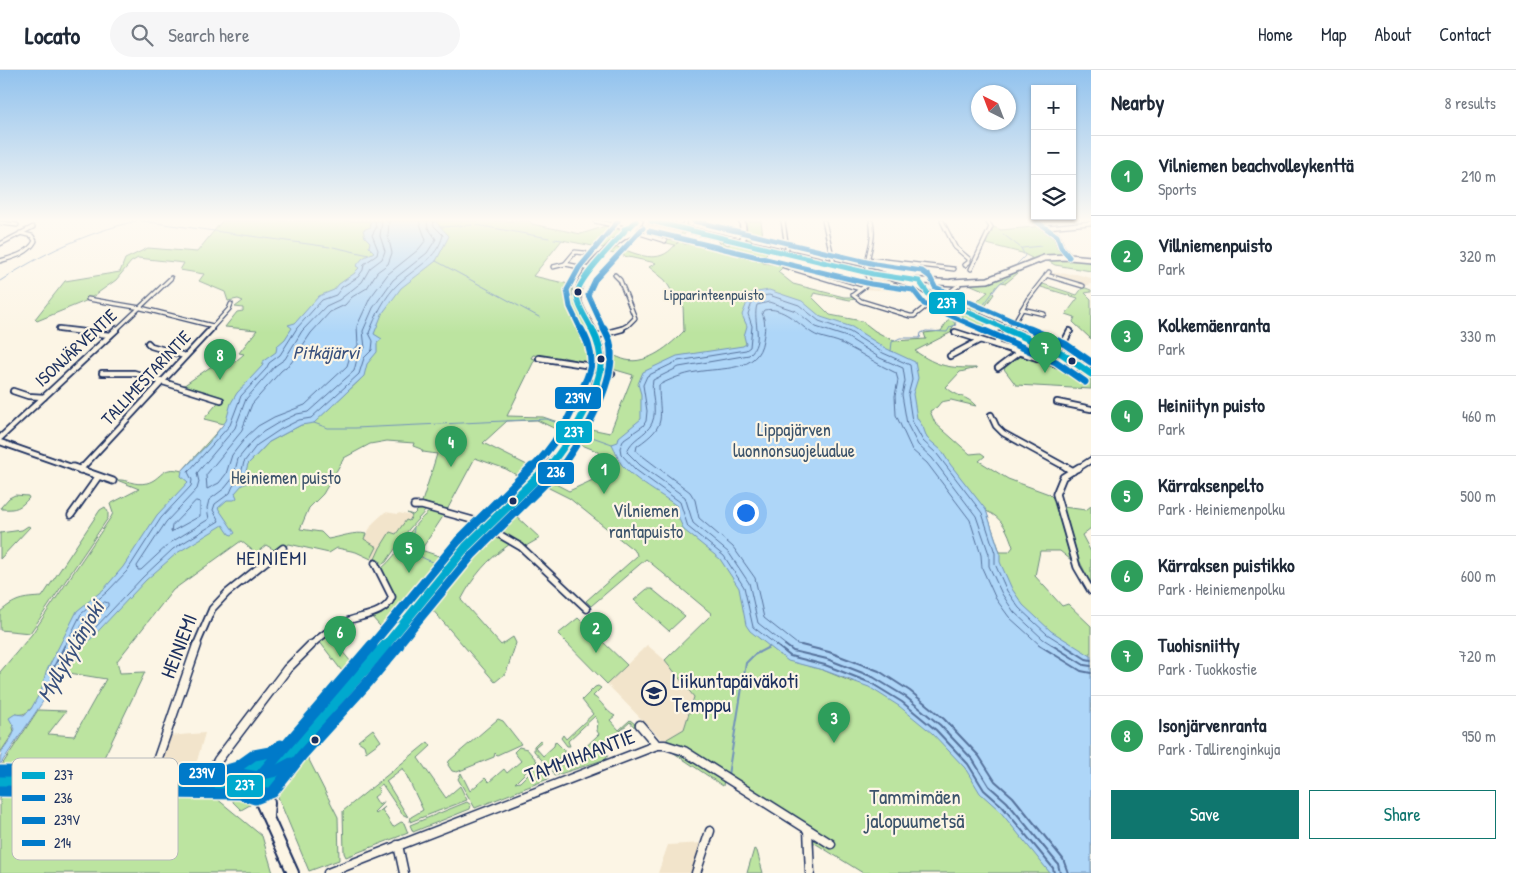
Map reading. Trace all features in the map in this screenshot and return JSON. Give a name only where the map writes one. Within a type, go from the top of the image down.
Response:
[{"type":"main road","points":[[219,784],[251,787],[288,758],[361,675],[444,573],[485,527],[553,462],[573,434],[601,367],[602,356],[596,336],[577,297],[582,280],[601,258]]},
{"type":"main road","points":[[815,258],[917,283],[961,283],[993,278],[1040,260],[1055,258]]},
{"type":"main road","points":[[917,283],[929,295],[1055,351],[1091,375]]},
{"type":"main road","points":[[178,785],[219,784],[242,776],[258,764],[269,774],[268,815]]},
{"type":"main road","points":[[250,771],[247,777],[251,787],[268,815],[293,873]]},
{"type":"street","points":[[565,264],[570,258]]},
{"type":"street","points":[[833,258],[834,264]]},
{"type":"street","points":[[965,265],[969,262],[968,258]]},
{"type":"street","points":[[971,269],[976,258]]},
{"type":"street","points":[[925,307],[914,316],[909,316],[858,300],[853,294],[869,283],[865,271],[868,259],[954,269]]},
{"type":"street","points":[[553,266],[565,264],[590,269]]},
{"type":"street","points":[[784,266],[860,289]]},
{"type":"street","points":[[1010,330],[1022,309],[1048,274],[1083,286]]},
{"type":"street","points":[[596,336],[619,329],[634,321],[620,280],[614,275]]},
{"type":"street","name":"ISONJÄRVENTIE","points":[[0,438],[172,278]]},
{"type":"street","points":[[939,300],[961,283]]},
{"type":"street","points":[[88,299],[141,308],[213,326]]},
{"type":"street","name":"TALLIMESTARINTIE","points":[[80,470],[186,356],[231,304]]},
{"type":"street","points":[[1022,309],[1044,314]]},
{"type":"street","points":[[59,329],[110,335]]},
{"type":"street","points":[[1055,351],[1062,346],[1070,331]]},
{"type":"street","points":[[955,332],[1062,366],[1082,368],[1091,364]]},
{"type":"street","points":[[996,345],[1000,334]]},
{"type":"street","points":[[950,356],[980,340]]},
{"type":"street","points":[[148,343],[151,346],[186,356]]},
{"type":"street","points":[[998,368],[1018,353]]},
{"type":"street","points":[[538,358],[601,367],[607,369],[612,374]]},
{"type":"street","points":[[102,373],[134,372],[221,400]]},
{"type":"street","points":[[13,391],[22,392],[28,396],[44,396]]},
{"type":"street","points":[[1057,402],[1091,409]]},
{"type":"street","points":[[991,415],[996,426],[1003,433],[1072,471]]},
{"type":"street","points":[[0,442],[113,481]]},
{"type":"street","points":[[1091,460],[1072,471],[1060,482],[1056,494],[1077,567],[1091,591]]},
{"type":"street","points":[[71,515],[98,477]]},
{"type":"street","points":[[414,506],[422,506],[472,520],[525,549],[587,609]]},
{"type":"street","name":"HEINIEMI","points":[[158,758],[191,660],[212,609],[227,593],[283,548]]},
{"type":"street","points":[[205,785],[218,760],[287,669],[300,656],[333,628],[354,618],[380,611],[389,606],[392,597],[376,563]]},
{"type":"street","points":[[1084,581],[1091,580]]},
{"type":"street","points":[[640,725],[657,745]]},
{"type":"street","name":"TAMMIHAANTIE","points":[[328,873],[657,745],[665,744],[684,751],[831,844]]},
{"type":"street","points":[[808,830],[810,873]]},
{"type":"street","points":[[696,873],[710,831]]},
{"type":"street","points":[[398,845],[404,873]]},
{"type":"shaded area","points":[[1052,273],[1076,274],[1091,278],[1091,284],[1086,286],[1051,276]]},
{"type":"shaded area","points":[[872,275],[890,279],[903,285],[894,291],[863,289],[871,285],[868,276]]},
{"type":"shaded area","points":[[385,512],[412,516],[377,554],[375,559],[356,552],[373,523]]},
{"type":"shaded area","name":"Liikuntapäiväkoti Temppu","points":[[647,645],[665,660],[694,697],[684,729],[665,740],[660,738],[607,684]]},
{"type":"shaded area","points":[[205,733],[195,768],[178,770],[178,758],[161,758],[167,736]]},
{"type":"shaded area","points":[[703,843],[694,873],[658,873],[668,845]]},
{"type":"green space","points":[[137,258],[131,262],[116,280],[88,300],[37,321],[35,319],[65,281],[120,272],[125,259]]},
{"type":"green space","name":"Heiniemen puisto","points":[[142,258],[371,258],[248,464],[269,442],[301,425],[314,422],[360,380],[375,321],[406,258],[547,258],[533,276],[573,285],[572,294],[594,336],[598,363],[594,365],[563,357],[561,359],[533,355],[531,358],[535,359],[507,416],[543,417],[572,427],[568,435],[537,420],[507,421],[483,443],[539,471],[490,517],[480,519],[523,479],[506,469],[475,458],[447,510],[422,502],[437,454],[423,452],[421,449],[413,446],[414,443],[387,441],[370,444],[344,458],[323,494],[309,508],[300,529],[321,532],[328,539],[353,534],[366,534],[364,539],[377,547],[371,559],[356,552],[337,548],[329,553],[289,544],[276,551],[266,545],[256,553],[241,541],[173,590],[117,661],[120,673],[145,672],[104,758],[12,758],[12,768],[0,768],[38,710],[66,711],[48,734],[74,736],[106,679],[63,672],[51,688],[41,691],[28,711],[15,714],[12,722],[14,732],[0,753],[0,672],[32,634],[111,517],[113,513],[110,504],[139,489],[117,480],[142,484],[152,481],[166,471],[182,471],[224,424],[204,419],[221,399],[183,386],[216,363],[229,367],[244,354],[239,353],[257,330],[225,327],[237,312],[243,311],[243,308],[235,307],[243,301],[238,299],[228,301],[225,292],[199,281],[204,274],[180,270],[184,263]]},
{"type":"green space","name":"Lippajärven luonnonsuojelualue","points":[[635,258],[765,258],[763,263],[781,265],[783,267],[778,272],[793,284],[844,297],[852,297],[855,299],[850,300],[814,293],[812,297],[830,315],[862,321],[875,331],[894,341],[926,339],[924,333],[941,331],[952,314],[942,302],[987,322],[984,326],[964,321],[956,322],[951,330],[952,332],[915,351],[944,366],[977,368],[960,372],[946,387],[976,406],[951,400],[941,402],[930,411],[935,423],[970,454],[981,453],[985,456],[979,461],[1008,479],[1049,494],[1055,500],[1071,560],[1060,551],[1040,551],[1035,576],[1062,606],[1068,604],[1091,626],[1091,873],[863,873],[813,842],[815,839],[832,842],[679,745],[667,741],[667,739],[684,729],[694,697],[665,660],[712,614],[646,559],[591,606],[586,601],[637,556],[636,552],[569,498],[539,483],[544,478],[569,491],[610,472],[599,452],[577,443],[586,428],[610,433],[633,375],[609,368],[611,355],[626,360],[642,360],[658,353],[684,331],[683,305],[665,280],[649,267],[656,263]],"holes":[[[986,511],[992,514],[1006,530],[1013,547],[1009,552],[1000,552]],[[883,660],[852,682],[823,670],[794,662]]]},
{"type":"green space","points":[[1031,258],[1047,258],[1021,264]]},
{"type":"green space","points":[[1069,258],[1091,260],[1091,271],[1055,265],[1046,260]]},
{"type":"green space","points":[[1024,268],[1006,283],[1001,282],[992,292],[994,294],[979,315],[967,310],[988,292],[969,284],[993,281]]},
{"type":"green space","points":[[1043,284],[1077,295],[1083,287],[1091,290],[1091,292],[1085,293],[1091,299],[1091,339],[1073,322],[1075,317],[1066,314],[1078,298],[1041,287]]},
{"type":"green space","points":[[1018,356],[1087,375],[1091,378],[1091,389],[1016,385],[1004,369]]},
{"type":"green space","points":[[530,492],[533,494],[514,514],[540,538],[526,546],[496,530],[494,525]]},
{"type":"green space","points":[[15,495],[28,496],[29,498],[17,508],[2,509],[1,507],[9,498]]},
{"type":"green space","points":[[1091,506],[1091,528],[1082,535],[1091,552],[1091,584],[1079,560],[1063,507],[1086,510]]},
{"type":"green space","points":[[105,507],[108,512],[108,518],[30,633],[0,630],[0,612],[19,600],[42,597],[100,510]]},
{"type":"green space","points":[[420,508],[427,509],[409,529],[386,562],[379,566],[380,561],[375,559],[390,532],[396,534],[406,520],[409,521],[412,516],[407,513],[413,515]]},
{"type":"green space","points":[[430,511],[444,515],[421,550],[448,559],[388,635],[371,616],[388,610],[395,600],[381,569],[388,563],[422,517]]},
{"type":"green space","points":[[28,526],[30,527],[0,559],[0,533],[22,530]]},
{"type":"green space","points":[[489,534],[510,544],[494,556],[482,569],[461,600],[501,645],[513,637],[516,643],[506,673],[495,682],[431,608],[453,576]]},
{"type":"green space","points":[[647,589],[652,589],[685,616],[669,631],[634,600]]},
{"type":"green space","points":[[578,618],[627,665],[607,684],[558,634]]},
{"type":"green space","points":[[328,634],[351,662],[361,667],[348,679],[319,641]]},
{"type":"green space","points":[[598,686],[601,688],[593,696],[615,716],[610,720],[619,730],[630,720],[635,724],[634,727],[630,722],[602,747],[608,755],[606,759],[554,776],[552,769],[573,759],[599,734],[597,731],[598,722],[595,716],[568,741],[570,746],[567,746],[561,738],[563,735],[566,739],[593,714],[582,700]]},
{"type":"green space","points":[[498,719],[503,721],[521,744],[497,755],[495,753],[494,757],[457,772],[452,771],[448,765],[449,761]]},
{"type":"green space","points":[[373,729],[381,741],[366,752],[364,745],[358,741]]},
{"type":"green space","points":[[540,740],[542,741],[535,747],[543,756],[554,746],[555,741],[564,750],[564,753],[550,766],[547,766],[534,751],[534,746]]},
{"type":"green space","points":[[428,742],[431,746],[418,758],[446,798],[460,786],[467,800],[410,822],[411,817],[423,810],[403,768],[386,781],[408,817],[402,814],[382,784],[378,787],[379,793],[374,797],[379,805],[384,801],[374,812],[376,814],[385,807],[382,810],[393,827],[401,822],[404,823],[408,833],[346,857],[344,853],[343,811]]},
{"type":"green space","points":[[519,747],[527,749],[537,761],[515,783],[520,782],[539,763],[546,771],[548,779],[475,808],[458,779],[461,773],[470,791],[485,778],[489,782],[504,769],[507,773],[521,761],[514,752]]},
{"type":"green space","points":[[668,749],[675,749],[724,779],[723,786]]},
{"type":"green space","points":[[306,754],[338,817],[339,860],[309,871],[278,797],[284,780]]},
{"type":"green space","points":[[0,788],[12,788],[12,860],[178,860],[178,792],[198,793],[216,798],[262,836],[273,873],[0,873]]},
{"type":"green space","points":[[234,788],[244,789],[257,801],[241,810],[233,802]]},
{"type":"green space","points":[[467,802],[471,805],[470,809],[413,832],[410,825]]},
{"type":"green space","points":[[754,849],[757,851],[763,873],[747,873]]},
{"type":"water","name":"Pitkäjärvi","points":[[363,258],[437,258],[401,288],[382,314],[374,334],[382,339],[377,343],[377,352],[367,364],[364,376],[314,423],[301,425],[269,442],[248,464],[244,478],[247,483],[242,485],[235,493],[237,498],[227,500],[218,508],[235,533],[229,534],[223,525],[177,553],[146,580],[71,660],[0,765],[2,753],[15,729],[9,718],[15,714],[24,715],[31,709],[41,691],[46,672],[77,611],[104,589],[123,567],[157,515],[188,482],[181,476],[182,471],[208,444],[226,421],[231,403],[237,393],[263,365],[262,362],[276,352],[277,346],[285,339],[292,328],[288,325],[295,323],[319,296],[334,290],[339,284],[355,273],[359,268],[356,266]]},
{"type":"water","name":"Lippajärven luonnonsuojelualue","points":[[769,290],[802,301],[821,317],[852,327],[885,348],[915,362],[918,378],[913,394],[917,418],[927,438],[941,450],[986,510],[1000,553],[1000,562],[1012,589],[1023,605],[1051,631],[1091,656],[1091,873],[1050,873],[999,810],[980,793],[965,768],[932,733],[899,706],[869,687],[823,670],[788,661],[750,631],[746,625],[739,588],[720,559],[684,530],[679,519],[677,506],[634,477],[619,460],[612,444],[618,442],[619,437],[641,419],[641,394],[638,384],[643,372],[677,356],[743,346],[746,344],[744,336],[747,326],[742,315],[751,293]]},
{"type":"waterway","points":[[0,281],[39,258]]},
{"type":"waterway","points":[[1017,264],[1023,258]]},
{"type":"waterway","points":[[436,261],[539,317]]},
{"type":"waterway","points":[[974,311],[982,307],[999,284],[1017,271]]},
{"type":"waterway","points":[[891,351],[892,342],[900,338],[920,338],[921,333],[926,331],[947,332],[950,327],[956,325],[952,320],[968,314]]},
{"type":"waterway","points":[[314,423],[328,428],[355,428],[547,419],[572,429]]},
{"type":"waterway","points":[[578,432],[612,444]]},
{"type":"waterway","points":[[414,528],[412,545],[416,553],[437,563]]},
{"type":"waterway","points":[[728,775],[746,663],[754,655],[769,647]]},
{"type":"transit line","name":"239V","points":[[178,773],[240,774],[259,777],[287,742],[353,668],[458,541],[545,455],[564,429],[588,376],[591,364],[590,347],[570,307],[567,290],[579,268],[587,258]]},
{"type":"transit line","name":"237","points":[[178,783],[241,784],[255,789],[266,785],[294,749],[361,675],[466,547],[553,462],[573,434],[598,379],[601,365],[600,345],[579,303],[577,293],[587,274],[601,258]]},
{"type":"transit line","name":"236","points":[[178,793],[240,794],[255,799],[273,792],[302,755],[369,681],[473,554],[560,469],[581,440],[607,383],[611,365],[610,342],[588,295],[595,280],[615,258]]},
{"type":"transit line","name":"236","points":[[764,258],[871,284],[913,290],[924,304],[1056,362],[1085,382]]},
{"type":"transit line","name":"237","points":[[808,258],[873,274],[919,281],[929,295],[1061,353],[1091,374]]},
{"type":"transit line","name":"239V","points":[[852,258],[922,271],[930,277],[935,287],[1065,344],[1091,362]]},
{"type":"transit line","name":"239V","points":[[223,771],[237,767],[254,755],[270,752],[281,745]]},
{"type":"transit line","name":"237","points":[[226,781],[242,776],[258,764],[273,762],[286,754]]},
{"type":"transit line","name":"236","points":[[229,791],[246,785],[262,774],[276,771],[291,763]]},
{"type":"transit line","name":"239V","points":[[0,771],[12,771]]},
{"type":"transit line","name":"237","points":[[0,781],[12,781]]},
{"type":"transit line","name":"236","points":[[0,791],[12,791]]},
{"type":"place","name":"Tuohisniitty","points":[[1045,373]]},
{"type":"place","name":"Isonjärvenranta","points":[[220,380]]},
{"type":"place","name":"Heiniityn puisto","points":[[451,467]]},
{"type":"place","name":"Vilniemen beachvolleykenttä","points":[[604,494]]},
{"type":"place","name":"Kärraksenpelto","points":[[409,573]]},
{"type":"place","name":"Villniemenpuisto","points":[[596,653]]},
{"type":"place","name":"Kärraksen puistikko","points":[[340,657]]},
{"type":"place","name":"Liikuntapäiväkoti Temppu","points":[[654,693]]},
{"type":"place","name":"Kolkemäenranta","points":[[834,743]]},
{"type":"district","name":"HEINIEMI","points":[[272,558]]},
{"type":"park label","name":"Lipparinteenpuisto","points":[[714,295]]},
{"type":"park label","name":"Vilniemen rantapuisto","points":[[646,521]]},
{"type":"park label","name":"Tammimäen jalopuumetsä","points":[[915,809]]},
{"type":"water label","name":"Myllykylänjoki","points":[[70,651]]}]
